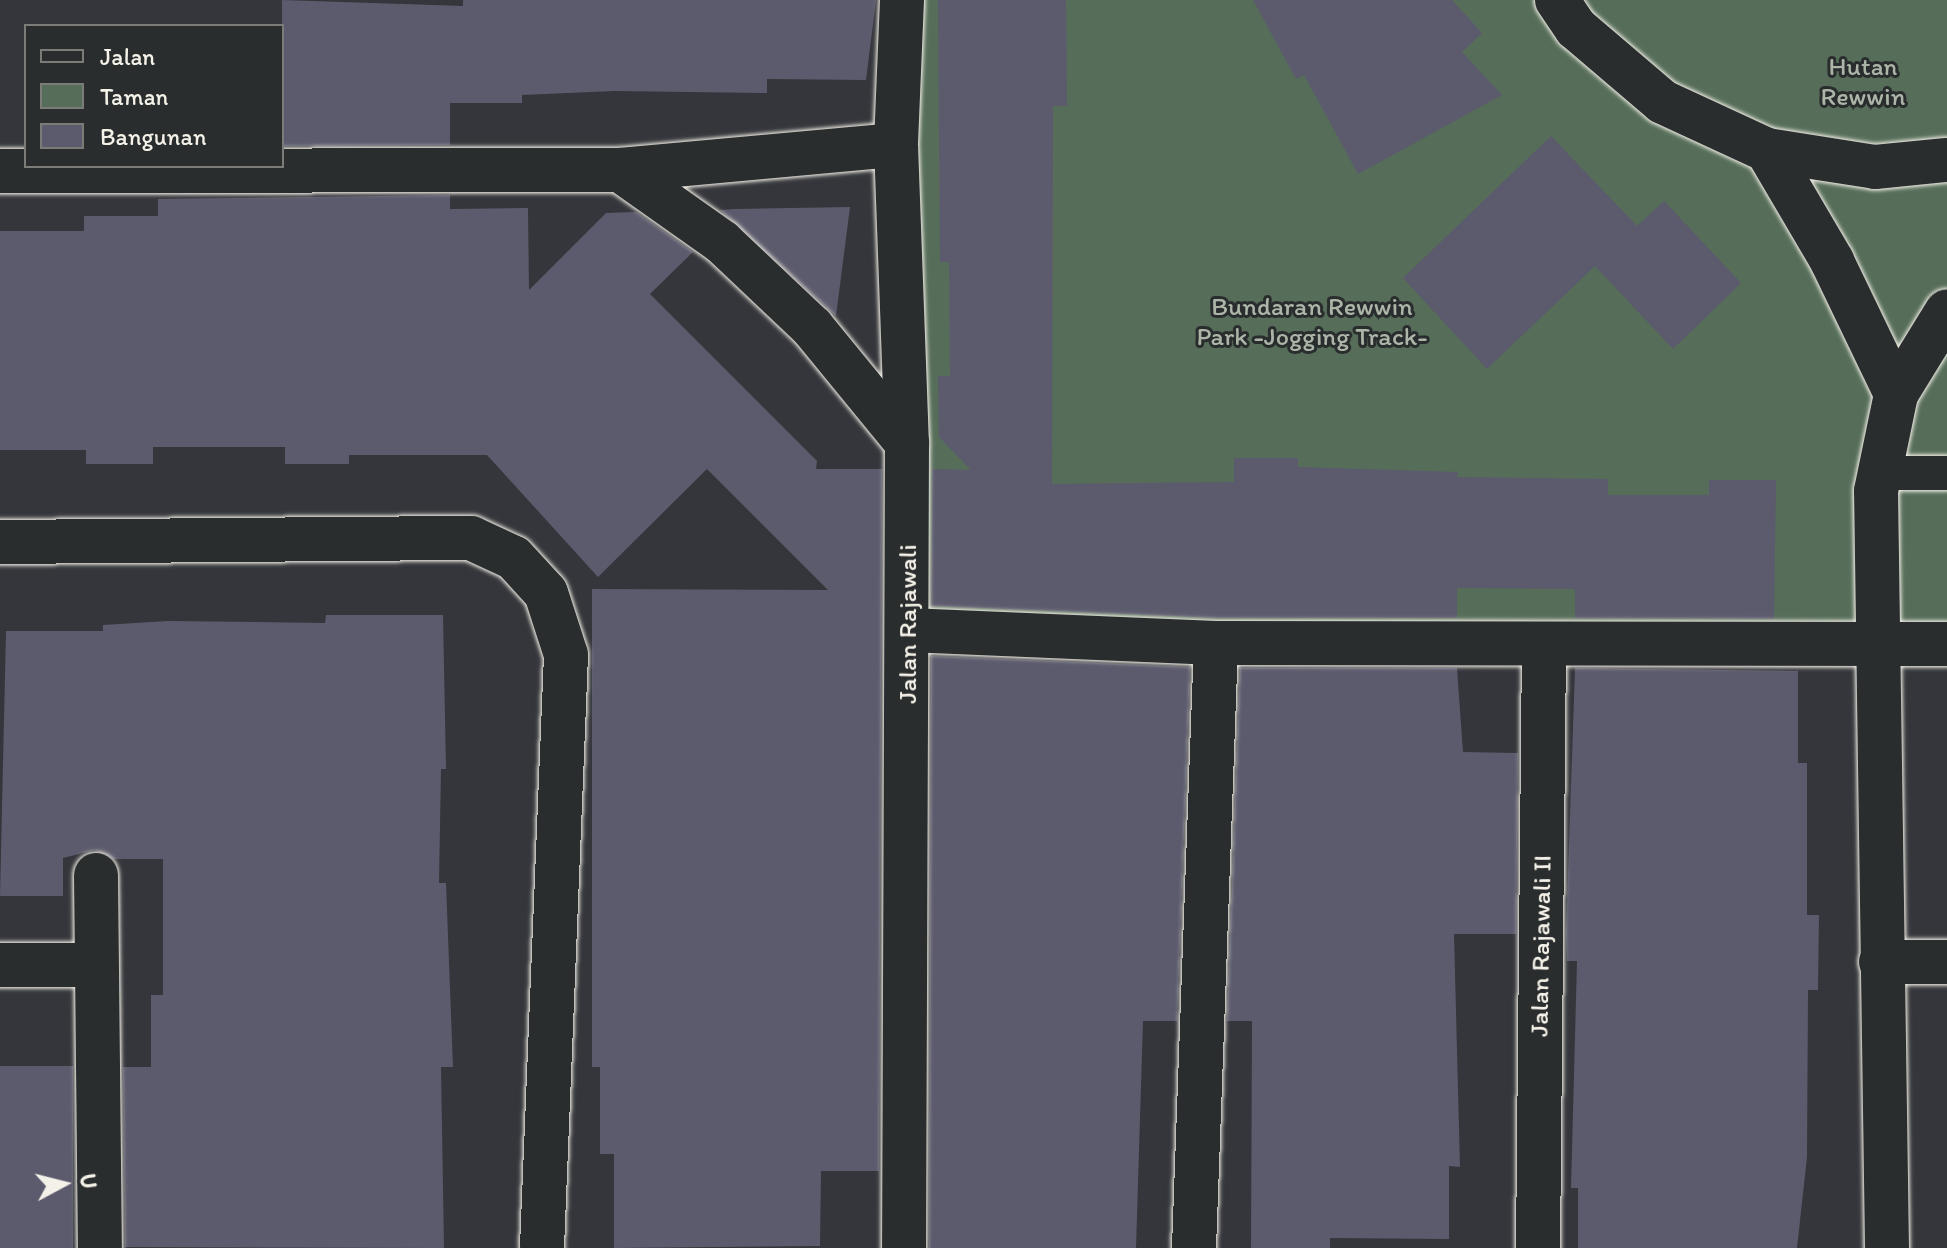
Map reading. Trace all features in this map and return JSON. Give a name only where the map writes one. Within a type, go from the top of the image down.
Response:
[{"type":"street","name":"Jalan Rajawali","points":[[902,0],[896,145],[907,443],[904,1248]]},
{"type":"street","points":[[1557,0],[1576,28],[1663,102],[1767,150],[1875,167],[1947,160]]},
{"type":"street","points":[[0,171],[620,170],[896,145]]},
{"type":"street","points":[[1767,150],[1832,261],[1896,394]]},
{"type":"street","points":[[620,170],[722,242],[812,327],[907,443]]},
{"type":"street","points":[[1887,1248],[1877,645],[1880,473],[1896,394],[1947,311]]},
{"type":"street","points":[[0,542],[471,538],[514,558],[546,593],[566,655],[542,1248]]},
{"type":"street","points":[[908,630],[1216,643],[1947,644]]},
{"type":"street","points":[[1194,1248],[1216,643]]},
{"type":"street","name":"Jalan Rajawali II","points":[[1538,1248],[1544,644]]},
{"type":"street","points":[[96,875],[94,965],[100,1248]]},
{"type":"street","points":[[1881,962],[1947,962]]},
{"type":"street","points":[[0,965],[94,965]]},
{"type":"lane","points":[[1880,473],[1947,473]]},
{"type":"green space","name":"Bundaran Rewwin Park -Jogging Track-","points":[[899,0],[1947,0],[1947,630],[899,630]]},
{"type":"building","points":[[282,0],[463,6],[463,0],[876,0],[866,80],[767,79],[767,93],[614,91],[522,95],[522,103],[450,103],[450,145],[284,146]]},
{"type":"building","points":[[938,0],[1066,0],[1067,106],[1053,106],[1052,484],[1234,482],[1234,458],[1298,458],[1298,467],[1458,472],[1457,477],[1608,479],[1608,495],[1709,495],[1709,480],[1776,480],[1774,619],[1575,618],[1575,589],[1457,588],[1457,618],[1217,618],[931,606],[932,469],[971,470],[939,437],[938,376],[950,376],[949,262],[940,262]]},
{"type":"building","points":[[1253,0],[1452,0],[1482,33],[1462,52],[1502,95],[1358,174],[1304,75],[1296,79]]},
{"type":"building","points":[[1551,136],[1637,226],[1664,201],[1741,283],[1673,349],[1595,266],[1487,369],[1403,278]]},
{"type":"building","points":[[450,195],[450,209],[528,208],[529,290],[606,213],[636,212],[693,252],[650,294],[817,461],[816,469],[882,469],[879,1171],[821,1171],[820,1246],[614,1248],[614,1154],[600,1154],[600,1067],[592,1067],[592,589],[828,590],[707,469],[598,577],[487,455],[349,455],[349,464],[285,464],[285,447],[153,447],[153,464],[86,464],[86,450],[0,450],[0,231],[84,231],[84,216],[158,216],[158,199]]},
{"type":"building","points":[[850,207],[836,316],[720,210],[735,209]]},
{"type":"building","points":[[326,615],[443,615],[446,769],[441,769],[439,883],[446,883],[453,1067],[441,1067],[444,1248],[125,1247],[123,1067],[151,1067],[151,995],[163,995],[163,859],[114,859],[95,850],[63,858],[63,896],[0,896],[6,631],[103,631],[103,625],[168,621],[325,623]]},
{"type":"building","points":[[931,656],[1190,667],[1177,1021],[1143,1021],[1136,1248],[929,1248]]},
{"type":"building","points":[[1240,668],[1457,668],[1463,752],[1518,753],[1516,934],[1454,934],[1460,1167],[1449,1166],[1449,1239],[1330,1238],[1330,1248],[1251,1248],[1252,1021],[1227,1021]]},
{"type":"building","points":[[1575,668],[1798,671],[1798,763],[1807,763],[1807,915],[1819,915],[1818,990],[1808,990],[1807,1157],[1797,1248],[1578,1248],[1578,1188],[1571,1188],[1577,961],[1567,961],[1566,934]]},
{"type":"building","points":[[0,1066],[73,1066],[73,1248],[0,1248]]},
{"type":"park label","name":"Hutan Rewwin","points":[[1863,82]]}]
